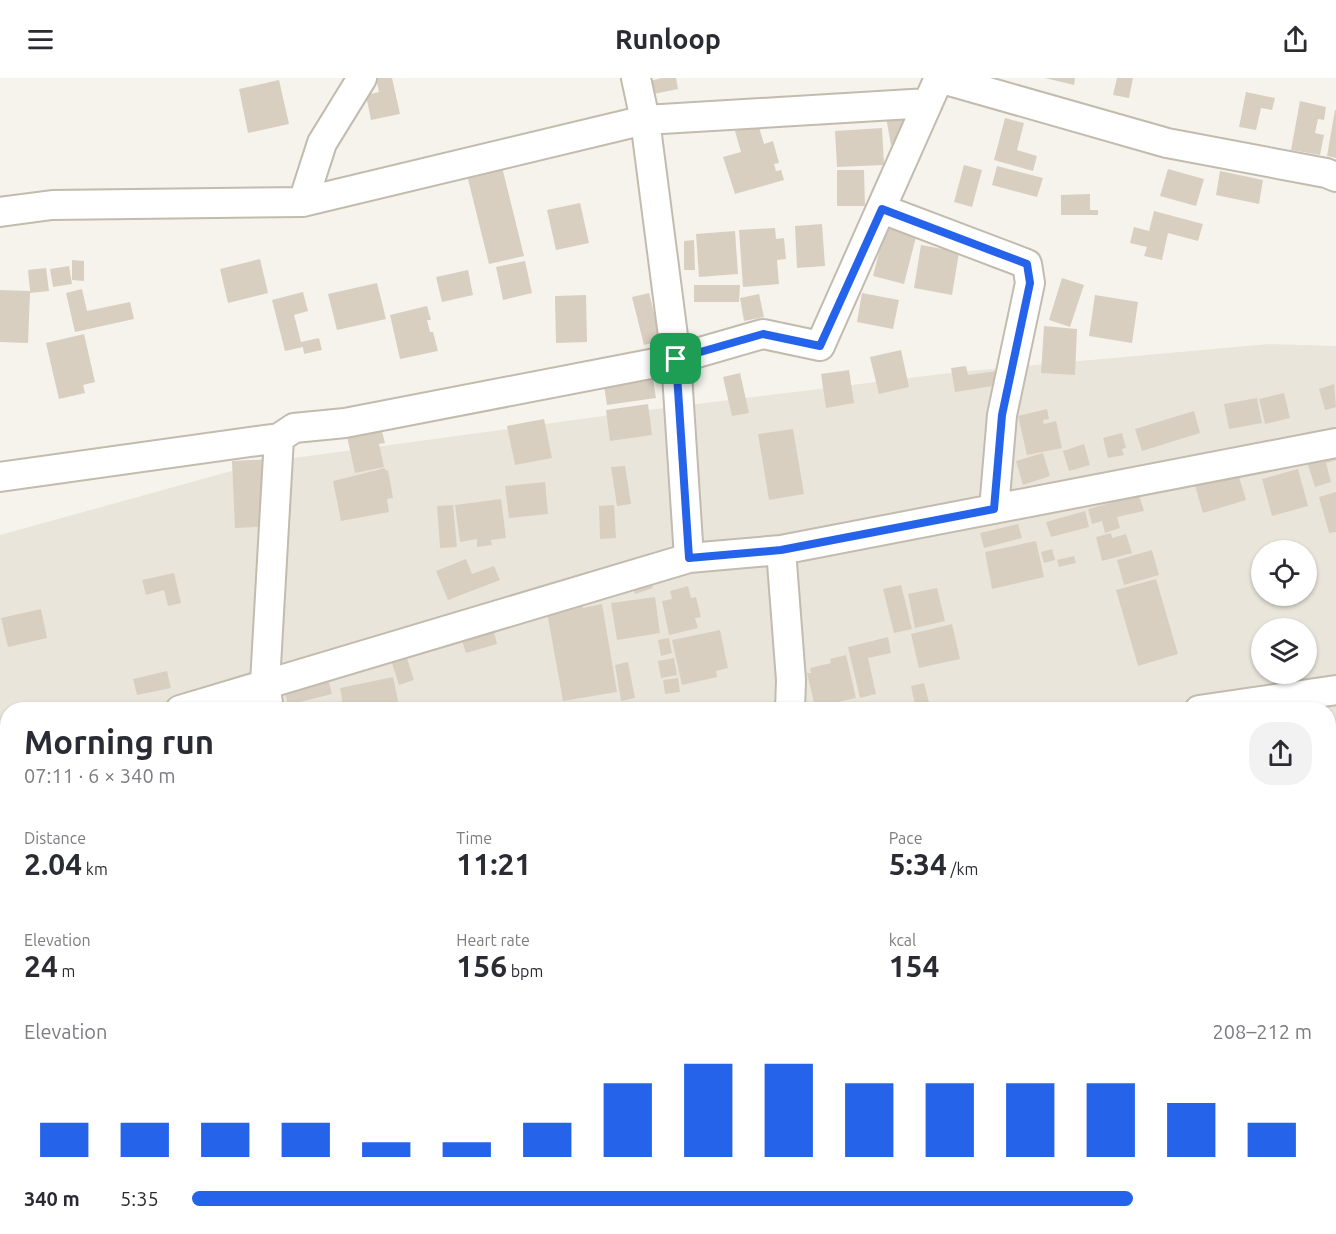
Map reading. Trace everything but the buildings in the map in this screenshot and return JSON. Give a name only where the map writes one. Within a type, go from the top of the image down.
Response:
[{"type":"street","points":[[303,202],[322,143],[362,78]]},
{"type":"street","points":[[636,78],[645,120],[676,359],[689,558]]},
{"type":"street","points":[[0,212],[52,205],[303,202],[645,120],[935,86],[1167,143],[1326,173],[1336,177]]},
{"type":"street","points":[[0,477],[279,438],[294,428],[345,423],[676,359],[763,334],[820,346],[935,86]]},
{"type":"street","points":[[882,209],[1027,264],[1030,283],[1002,415],[994,509]]},
{"type":"street","points":[[267,696],[279,438]]},
{"type":"street","points":[[230,702],[267,696],[689,558],[781,550],[1336,443]]},
{"type":"street","points":[[781,550],[790,702]]},
{"type":"street","points":[[1254,702],[1336,690]]},
{"type":"shaded area","points":[[1269,344],[1336,346],[1336,702],[0,702],[0,535],[264,462],[648,410],[958,372]]},
{"type":"route","points":[[882,209],[1027,264],[1030,283],[1002,415],[994,509],[781,550],[689,558],[676,359],[763,334],[820,346],[882,209]]}]
